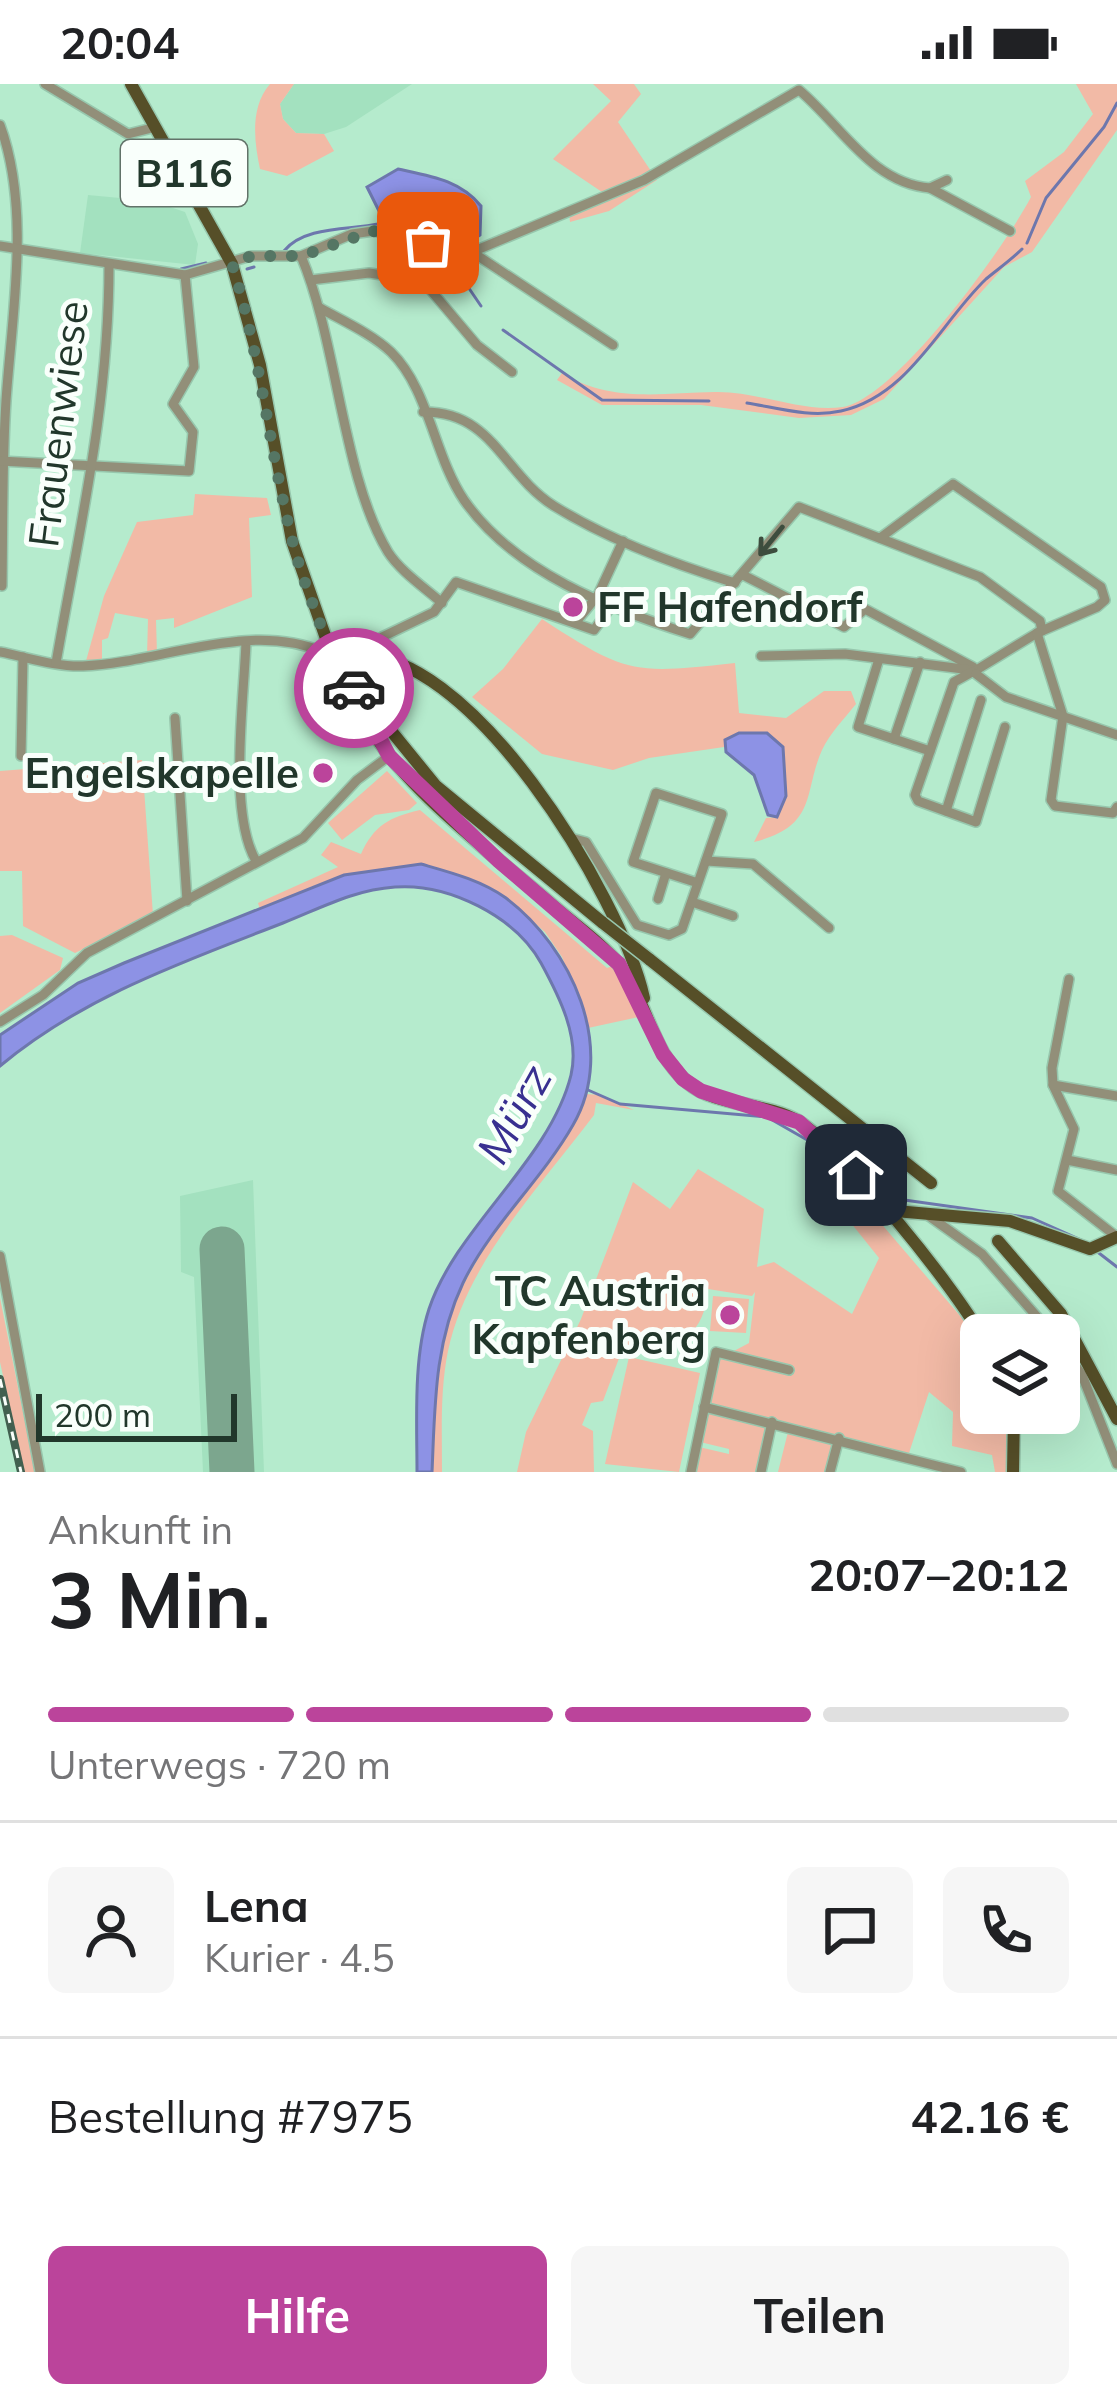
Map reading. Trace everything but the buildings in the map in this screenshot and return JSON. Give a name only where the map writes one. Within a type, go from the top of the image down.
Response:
[{"type":"main road","name":"B116","points":[[130,84],[158,126],[232,264],[260,365],[292,541],[326,650],[326,672],[344,673],[436,786],[931,1183]]},
{"type":"main road","points":[[326,650],[342,647],[350,656]]},
{"type":"main road","points":[[350,656],[375,654],[438,685],[536,782],[571,838],[663,1054],[690,1085],[799,1122],[840,1156],[965,1314]]},
{"type":"main road","points":[[344,673],[350,656]]},
{"type":"main road","points":[[362,700],[368,723],[389,756],[499,861],[624,959]]},
{"type":"main road","points":[[884,1210],[1010,1221],[1094,1249],[1117,1237]]},
{"type":"main road","points":[[998,1241],[1061,1314],[1117,1419]]},
{"type":"main road","points":[[1013,1472],[1014,1434]]},
{"type":"street","points":[[45,84],[128,134],[158,126]]},
{"type":"street","points":[[0,246],[185,275],[251,256],[301,256],[352,234],[389,230],[455,252],[472,252],[644,180],[795,87],[854,148],[890,176],[931,188],[1010,231]]},
{"type":"street","points":[[0,125],[8,146],[16,248],[1,461],[2,586]]},
{"type":"street","points":[[931,188],[947,180]]},
{"type":"street","points":[[472,252],[613,345]]},
{"type":"street","points":[[301,256],[320,308],[363,490],[388,553],[442,603]]},
{"type":"street","name":"Frauenwiese","points":[[56,663],[94,467],[109,345],[109,264]]},
{"type":"street","points":[[311,280],[369,273],[423,281],[477,345],[512,372]]},
{"type":"street","points":[[1,461],[173,474],[191,468],[193,432],[173,404],[194,368],[185,275]]},
{"type":"street","points":[[320,308],[388,348],[463,498],[496,538],[568,585],[613,604],[690,634],[799,507],[980,577],[1040,621],[1063,716],[1051,800],[1055,806],[1113,813],[1117,807]]},
{"type":"street","points":[[423,412],[468,420],[488,433],[550,503],[623,541],[739,579],[844,626],[865,609],[974,670],[1006,697],[1117,735]]},
{"type":"street","points":[[880,538],[953,484],[1101,587],[1105,600],[1097,607],[1040,632],[954,682],[915,795],[976,822],[1005,727]]},
{"type":"street","points":[[576,622],[598,595],[623,541]]},
{"type":"street","points":[[375,654],[382,637],[442,603],[452,585],[462,581],[594,630],[613,604]]},
{"type":"street","points":[[0,652],[56,663],[116,663],[213,642],[326,650]]},
{"type":"street","points":[[246,642],[243,809],[247,843],[256,861]]},
{"type":"street","points":[[761,656],[808,652],[974,670]]},
{"type":"street","points":[[21,756],[23,657]]},
{"type":"street","points":[[879,658],[858,728],[929,751]]},
{"type":"street","points":[[894,739],[920,662]]},
{"type":"street","points":[[946,812],[981,700]]},
{"type":"street","points":[[175,718],[187,902]]},
{"type":"street","points":[[0,1022],[43,995],[87,952],[303,838],[357,780],[389,756]]},
{"type":"street","points":[[571,838],[586,842],[637,925],[669,935],[682,928],[692,902],[722,814],[656,793],[634,839],[633,862],[698,883]]},
{"type":"street","points":[[706,861],[753,864],[829,928]]},
{"type":"street","points":[[658,899],[666,873]]},
{"type":"street","points":[[692,902],[733,916]]},
{"type":"street","points":[[1069,980],[1053,1085],[1074,1126],[1059,1195],[1117,1237]]},
{"type":"street","points":[[1053,1085],[1117,1096]]},
{"type":"street","points":[[1067,1160],[1117,1170]]},
{"type":"street","points":[[929,1216],[982,1254],[1035,1314]]},
{"type":"street","points":[[0,1256],[40,1472]]},
{"type":"street","points":[[691,1472],[716,1352],[789,1370]]},
{"type":"street","points":[[1080,1372],[1117,1464]]},
{"type":"street","points":[[704,1407],[961,1471]]},
{"type":"street","points":[[761,1472],[772,1422]]},
{"type":"street","points":[[830,1472],[839,1438]]},
{"type":"street","points":[[902,1472],[906,1455]]},
{"type":"shaded area","points":[[270,84],[294,84],[280,104],[283,119],[296,133],[324,134],[334,151],[287,176],[260,169],[256,114]]},
{"type":"shaded area","points":[[294,84],[412,84],[346,127],[324,134],[296,133],[283,119],[280,104]]},
{"type":"shaded area","points":[[593,84],[634,84],[641,94],[618,122],[657,180],[609,211],[570,222],[569,213],[602,192],[553,159],[611,101]]},
{"type":"shaded area","points":[[1076,84],[1117,84],[1117,130],[1032,252],[1004,267],[884,399],[851,415],[799,418],[701,405],[602,405],[557,380],[562,373],[617,392],[731,393],[827,408],[865,397],[919,350],[947,317],[1031,197],[1025,181],[1064,152],[1093,114]]},
{"type":"shaded area","points":[[88,195],[152,201],[185,212],[198,244],[195,265],[80,253]]},
{"type":"shaded area","points":[[195,494],[267,498],[271,515],[249,518],[252,597],[174,628],[174,618],[156,620],[157,654],[147,656],[148,619],[115,613],[108,638],[102,640],[102,659],[86,661],[104,596],[137,522],[193,515]]},
{"type":"shaded area","points":[[542,619],[594,651],[632,666],[674,669],[735,663],[739,713],[786,718],[824,691],[851,691],[856,704],[822,750],[799,817],[775,835],[754,842],[766,818],[777,817],[786,796],[784,765],[725,740],[724,747],[649,758],[613,770],[542,754],[472,697],[503,669]]},
{"type":"shaded area","points":[[142,760],[153,915],[75,953],[23,926],[22,871],[0,871],[0,771]]},
{"type":"shaded area","points":[[387,771],[417,803],[409,810],[375,815],[342,840],[328,823]]},
{"type":"shaded area","points":[[420,810],[607,968],[619,964],[648,1015],[588,1028],[562,957],[545,932],[503,896],[344,875],[260,909],[258,903],[338,867],[321,855],[331,842],[361,854],[384,824]]},
{"type":"shaded area","points":[[12,935],[63,958],[60,970],[0,1013],[0,936]]},
{"type":"shaded area","points":[[586,1094],[601,1095],[634,1110],[596,1103],[594,1115],[508,1226],[471,1286],[445,1366],[442,1472],[432,1472],[435,1381],[448,1320],[477,1260],[574,1123]]},
{"type":"shaded area","points":[[826,1159],[960,1316],[960,1434],[1008,1434],[1007,1472],[995,1472],[992,1455],[952,1446],[953,1412],[929,1392],[909,1453],[709,1407],[719,1359],[749,1343],[755,1292],[752,1296],[708,1289],[700,1320],[684,1339],[659,1347],[627,1347],[621,1353],[603,1401],[591,1403],[582,1425],[593,1431],[594,1472],[517,1472],[526,1432],[581,1319],[633,1182],[670,1209],[698,1169],[764,1209],[757,1267],[774,1262],[852,1314],[879,1258],[815,1178]]},
{"type":"shaded area","points":[[253,1180],[264,1472],[203,1472],[194,1277],[181,1272],[180,1196]]},
{"type":"shaded area","name":"TC Austria Kapfenberg","points":[[713,1296],[749,1299],[746,1333],[710,1331]]},
{"type":"shaded area","points":[[0,1298],[35,1472],[24,1472],[0,1362]]},
{"type":"shaded area","points":[[629,1357],[700,1373],[679,1472],[605,1464]]},
{"type":"shaded area","points":[[707,1412],[768,1426],[756,1472],[694,1472],[699,1447],[729,1454],[729,1449],[700,1442]]},
{"type":"shaded area","points":[[789,1428],[834,1439],[828,1472],[778,1472]]},
{"type":"water","points":[[398,169],[444,180],[473,197],[481,206],[480,235],[468,242],[446,244],[388,229],[367,187]]},
{"type":"water","points":[[739,733],[767,733],[783,747],[786,796],[777,817],[768,815],[754,775],[726,752],[725,740]]},
{"type":"water","name":"Mürz","points":[[421,864],[465,877],[506,898],[550,943],[581,1001],[591,1064],[586,1095],[573,1125],[474,1262],[453,1306],[438,1376],[432,1472],[417,1472],[418,1369],[429,1309],[460,1250],[544,1136],[571,1075],[573,1046],[561,1003],[541,963],[515,931],[478,906],[437,891],[395,887],[365,892],[100,1000],[0,1066],[0,1035],[78,983],[344,875]]},
{"type":"waterway","points":[[1027,243],[1046,198],[1104,127],[1117,103]]},
{"type":"waterway","points":[[284,251],[315,233],[378,224]]},
{"type":"waterway","points":[[747,403],[818,413],[865,403],[905,374],[969,297],[1022,249]]},
{"type":"waterway","points":[[457,254],[464,281],[481,306]]},
{"type":"waterway","points":[[181,269],[206,263]]},
{"type":"waterway","points":[[247,269],[254,267]]},
{"type":"waterway","points":[[503,330],[602,400],[709,401]]},
{"type":"waterway","points":[[588,1090],[620,1104],[767,1117],[823,1149]]},
{"type":"waterway","points":[[830,1156],[869,1196]]},
{"type":"waterway","points":[[883,1197],[1032,1218],[1088,1243]]},
{"type":"waterway","points":[[1095,1250],[1117,1267]]},
{"type":"runway","points":[[222,1249],[232,1472]]},
{"type":"railway","points":[[0,1379],[21,1472]]},
{"type":"way so far","points":[[354,688],[344,673],[350,656],[342,647],[329,647],[292,541],[252,328],[232,264],[251,256],[301,256],[352,234],[373,231],[389,230],[428,243]]},
{"type":"place","name":"FF Hafendorf","points":[[573,607]]},
{"type":"place","name":"Engelskapelle","points":[[323,773]]},
{"type":"place","name":"TC Austria Kapfenberg","points":[[730,1315]]},
{"type":"route","points":[[354,688],[389,756],[499,861],[619,964],[663,1054],[683,1079],[701,1091],[799,1122],[856,1175]]}]
